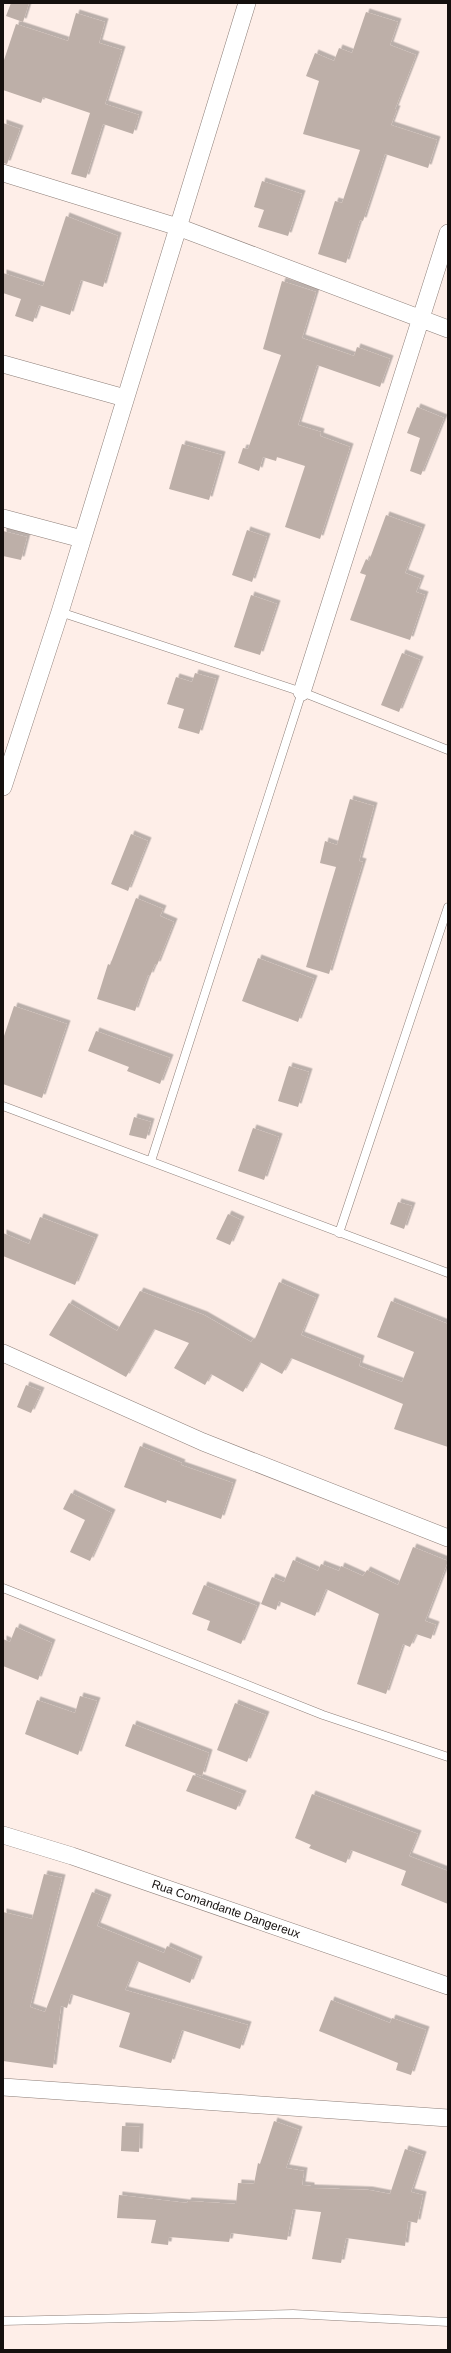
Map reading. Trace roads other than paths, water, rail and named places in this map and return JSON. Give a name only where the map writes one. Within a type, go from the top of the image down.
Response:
[{"type":"street","points":[[3,787],[60,612],[245,3]]},
{"type":"street","points":[[3,173],[178,227],[448,328]]},
{"type":"street","points":[[302,692],[419,318],[448,233]]},
{"type":"street","points":[[3,364],[125,398]]},
{"type":"street","points":[[3,518],[82,539]]},
{"type":"street","points":[[3,1353],[203,1442],[448,1538]]},
{"type":"street","name":"Rua Comandante Dangereux","points":[[3,1835],[72,1856],[448,1986]]},
{"type":"street","points":[[3,2087],[448,2118]]},
{"type":"lane","points":[[60,612],[302,692],[448,750]]},
{"type":"lane","points":[[151,1161],[302,692]]},
{"type":"lane","points":[[339,1233],[448,907]]},
{"type":"lane","points":[[3,1106],[448,1273]]},
{"type":"lane","points":[[3,1588],[323,1715],[448,1757]]},
{"type":"lane","points":[[3,2321],[293,2314],[448,2322]]}]
